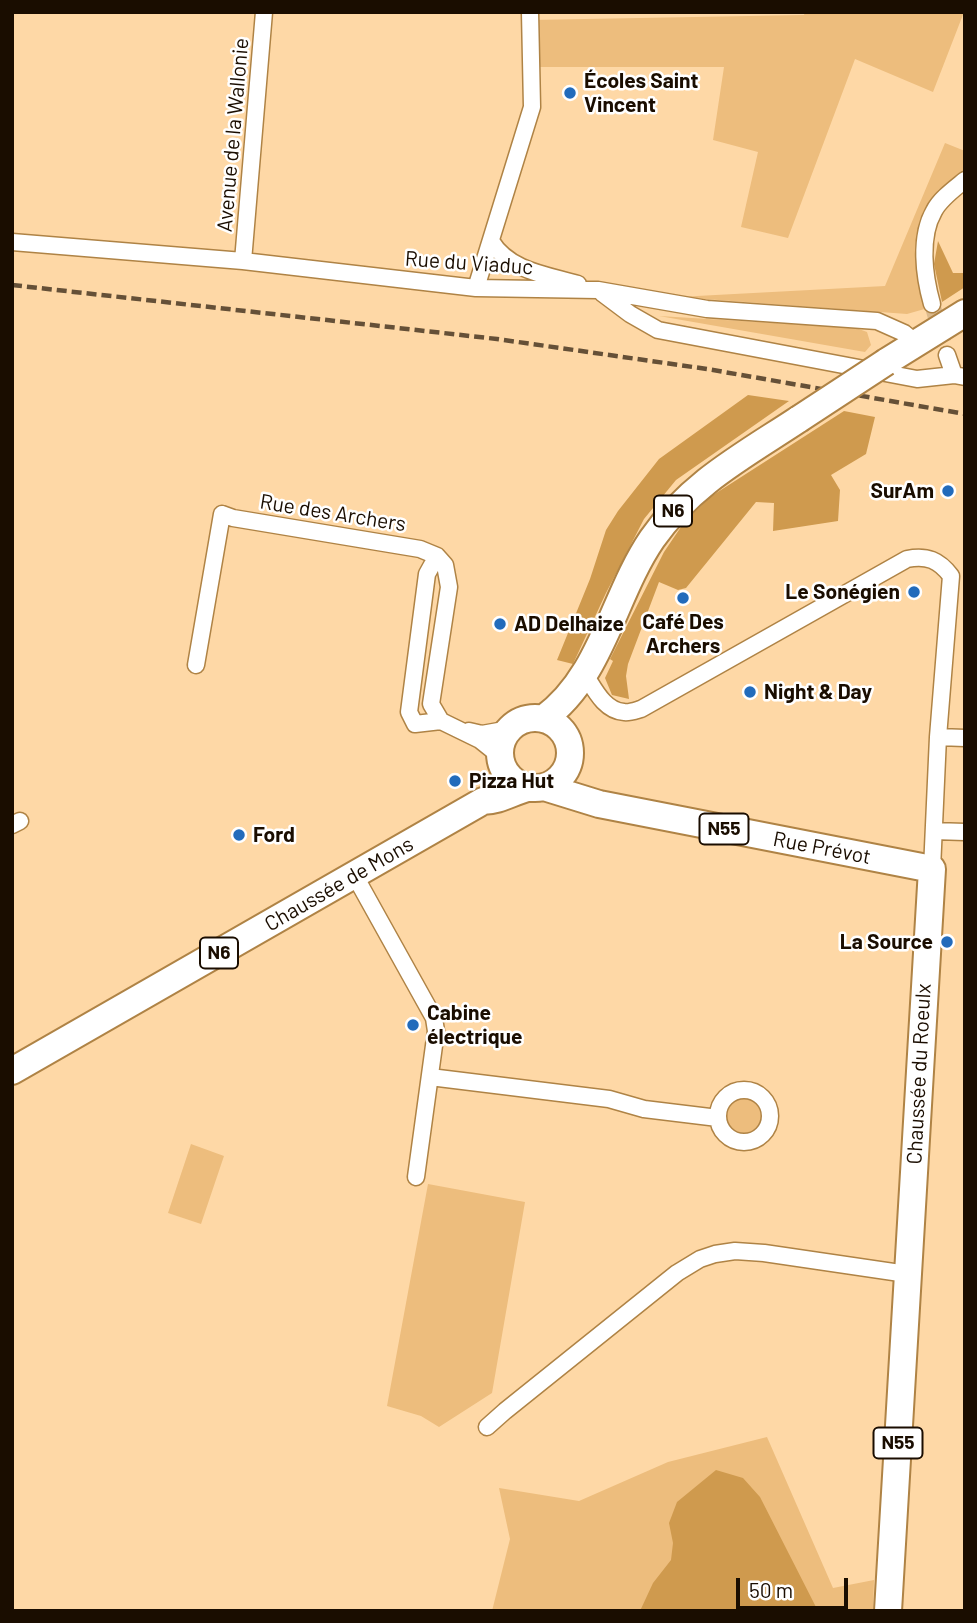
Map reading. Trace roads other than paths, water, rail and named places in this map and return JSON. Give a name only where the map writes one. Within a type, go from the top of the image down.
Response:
[{"type":"main road","name":"N6","points":[[543,719],[553,712],[581,679],[650,542],[682,500],[700,484],[965,313]]},
{"type":"main road","name":"N6","points":[[568,752],[581,679]]},
{"type":"main road","points":[[568,752],[560,779],[536,787],[508,776],[501,761],[501,746],[510,729],[523,720],[543,719],[558,727],[568,752],[573,778],[589,801]]},
{"type":"main road","points":[[483,801],[501,761]]},
{"type":"main road","name":"Chaussée de Mons","points":[[12,1071],[483,801],[496,801],[510,792],[536,787]]},
{"type":"main road","name":"Rue Prévot","points":[[536,787],[599,804],[932,869]]},
{"type":"main road","name":"Chaussée du Roeulx","points":[[888,1611],[932,869]]},
{"type":"street","name":"Avenue de la Wallonie","points":[[243,261],[264,12]]},
{"type":"street","points":[[475,288],[532,107],[530,12]]},
{"type":"street","points":[[932,304],[925,261],[927,233],[934,211],[965,180]]},
{"type":"street","points":[[491,241],[499,254],[516,266],[598,290],[630,314],[658,330],[917,379],[960,376],[947,355]]},
{"type":"street","name":"Rue du Viaduc","points":[[12,242],[243,261],[475,288],[598,290],[707,309],[877,321],[904,332],[916,343]]},
{"type":"street","name":"Rue des Archers","points":[[196,665],[222,514],[420,550],[437,556]]},
{"type":"street","points":[[441,721],[431,704],[449,587],[445,565],[437,556],[427,574],[409,712],[415,724],[441,721],[463,730],[480,740],[501,761]]},
{"type":"street","name":"Chaussée du Roeulx","points":[[581,679],[608,706],[624,712],[641,709],[907,559],[919,557],[940,564],[951,576],[938,737],[932,869]]},
{"type":"street","points":[[463,730],[482,734],[510,729]]},
{"type":"street","points":[[938,737],[965,738]]},
{"type":"street","points":[[934,831],[965,832]]},
{"type":"street","points":[[355,876],[434,1018],[436,1031],[416,1177]]},
{"type":"street","points":[[430,1077],[609,1098],[644,1109],[718,1118]]},
{"type":"street","points":[[488,1427],[677,1273],[707,1256],[735,1251],[764,1253],[907,1274]]},
{"type":"tunnel","points":[[932,304],[947,355]]},
{"type":"railway","points":[[12,285],[497,339],[707,369],[965,414]]},
{"type":"place","name":"Écoles Saint Vincent","points":[[570,93]]},
{"type":"place","name":"SurAm","points":[[948,491]]},
{"type":"place","name":"Le Sonégien","points":[[914,592]]},
{"type":"place","name":"Café Des Archers","points":[[683,598]]},
{"type":"place","name":"AD Delhaize","points":[[500,624]]},
{"type":"place","name":"Night & Day","points":[[750,692]]},
{"type":"place","name":"Pizza Hut","points":[[455,781]]},
{"type":"place","name":"Ford","points":[[239,835]]},
{"type":"place","name":"La Source","points":[[947,942]]},
{"type":"place","name":"Cabine électrique","points":[[413,1025]]}]
